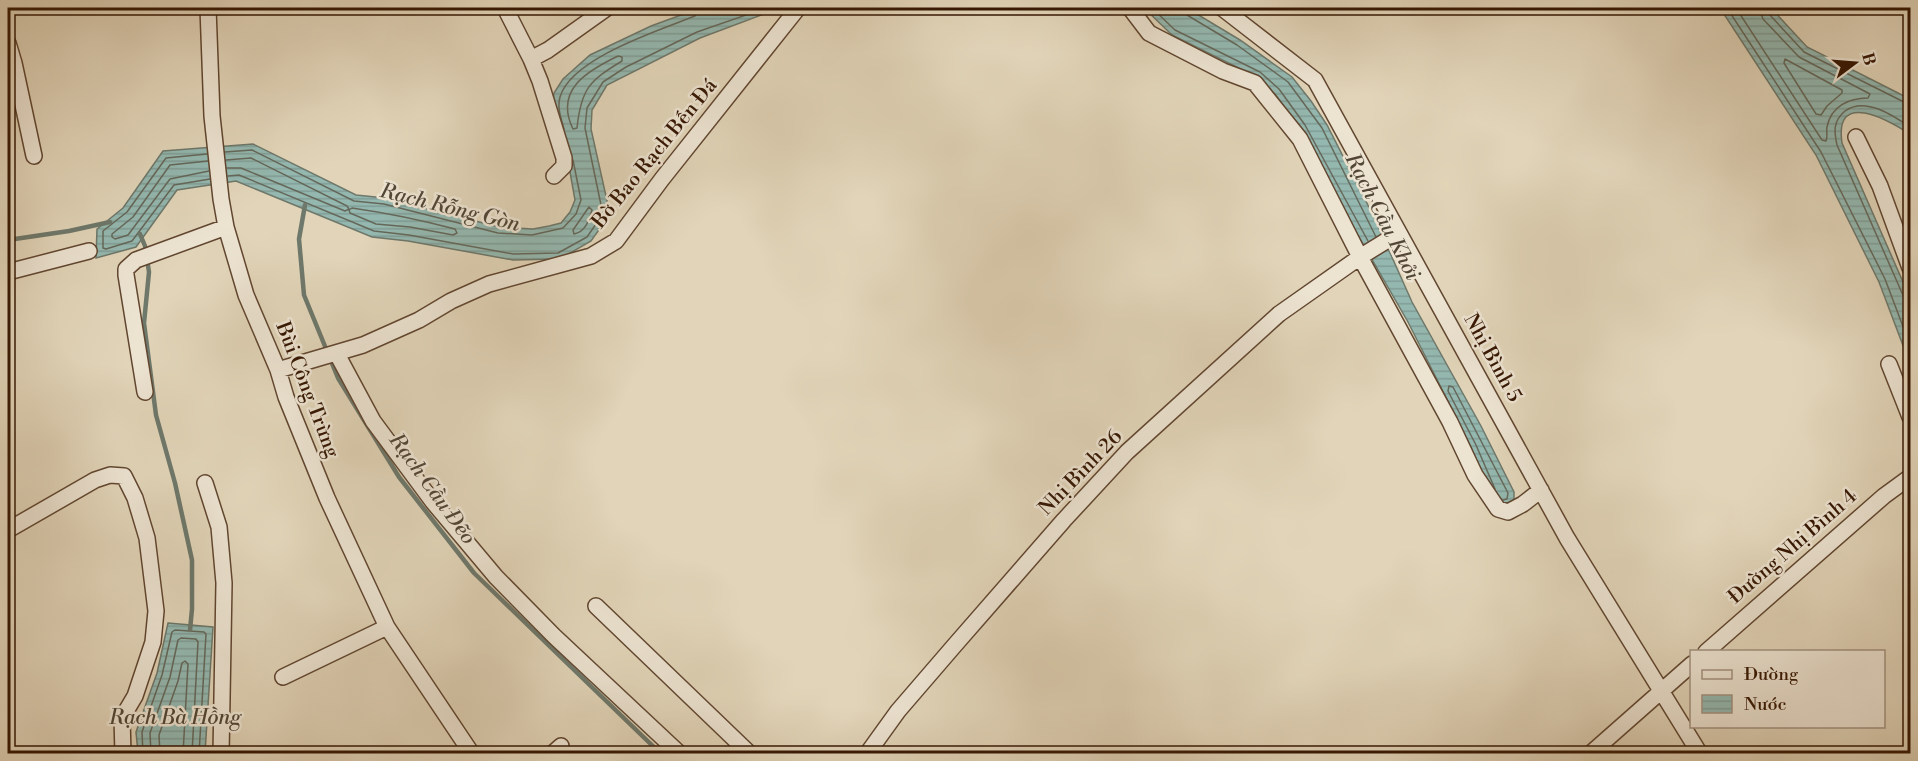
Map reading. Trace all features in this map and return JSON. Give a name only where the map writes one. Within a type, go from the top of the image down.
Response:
[{"type":"street","name":"Bùi Công Trừng","points":[[208,8],[212,116],[221,199],[226,227],[246,296],[278,370],[286,397],[327,498],[387,627],[472,753]]},
{"type":"street","points":[[505,8],[540,81],[564,158],[564,166],[554,176]]},
{"type":"street","points":[[531,59],[548,50],[607,8]]},
{"type":"street","name":"Bờ Bao Rạch Bến Đá","points":[[278,370],[363,345],[489,284],[591,256],[616,241],[662,179],[798,8]]},
{"type":"street","points":[[1130,8],[1149,33],[1223,71],[1255,83],[1300,139],[1476,475],[1498,509],[1508,512],[1541,490]]},
{"type":"street","name":"Nhị Bình 5","points":[[1222,8],[1315,80],[1395,236],[1568,538],[1700,753]]},
{"type":"street","points":[[8,43],[10,66],[34,156]]},
{"type":"street","points":[[1856,137],[1880,186],[1911,268]]},
{"type":"street","points":[[145,392],[126,269],[136,260],[226,227]]},
{"type":"street","name":"Nhị Bình 26","points":[[867,753],[898,711],[954,646],[1064,520],[1127,453],[1280,314],[1362,256],[1395,236]]},
{"type":"street","points":[[8,272],[89,251]]},
{"type":"street","points":[[334,355],[373,421],[433,502],[496,577],[554,636],[680,753]]},
{"type":"street","points":[[1889,364],[1911,417]]},
{"type":"street","points":[[8,530],[95,480],[110,475],[124,476],[135,498],[147,538],[156,611],[153,642],[135,696],[122,718],[123,753]]},
{"type":"street","name":"Đường Nhị Bình 4","points":[[1707,650],[1875,504],[1911,477]]},
{"type":"street","points":[[205,483],[219,527],[224,583],[221,753]]},
{"type":"street","points":[[596,606],[750,753]]},
{"type":"street","points":[[283,677],[387,627]]},
{"type":"street","points":[[1590,753],[1690,666]]},
{"type":"water","points":[[700,8],[780,8],[700,38],[607,85],[592,110],[591,129],[608,205],[601,227],[591,241],[560,259],[513,260],[408,241],[372,237],[236,181],[177,190],[136,247],[96,258],[97,229],[123,208],[163,151],[253,144],[356,195],[385,198],[499,227],[533,229],[561,223],[570,212],[575,200],[570,172],[552,108],[554,93],[563,79],[590,55],[651,26]]},
{"type":"water","points":[[1144,8],[1187,8],[1240,40],[1292,77],[1311,101],[1327,125],[1374,217],[1412,302],[1481,426],[1514,492],[1514,502],[1509,505],[1494,502],[1471,447],[1408,322],[1300,129],[1275,94],[1257,77],[1172,35]]},
{"type":"water","points":[[1720,8],[1771,8],[1807,47],[1910,99],[1910,134],[1877,116],[1854,113],[1846,117],[1842,127],[1842,143],[1910,298],[1910,364],[1879,282],[1816,155]]},
{"type":"water","name":"Rạch Bà Hồng","points":[[168,623],[213,627],[205,753],[138,753],[136,732],[157,673]]},
{"type":"waterway","name":"Rạch Cầu Đẽo","points":[[305,205],[299,239],[304,295],[338,378],[399,477],[474,573],[661,754]]},
{"type":"waterway","name":"Rạch Rỗng Gòn","points":[[8,240],[110,222]]},
{"type":"waterway","points":[[140,234],[145,246],[149,272],[144,323],[156,415],[175,483],[192,560],[190,630]]},
{"type":"water label","name":"Rạch Cầu Khởi","points":[[1382,217]]}]
